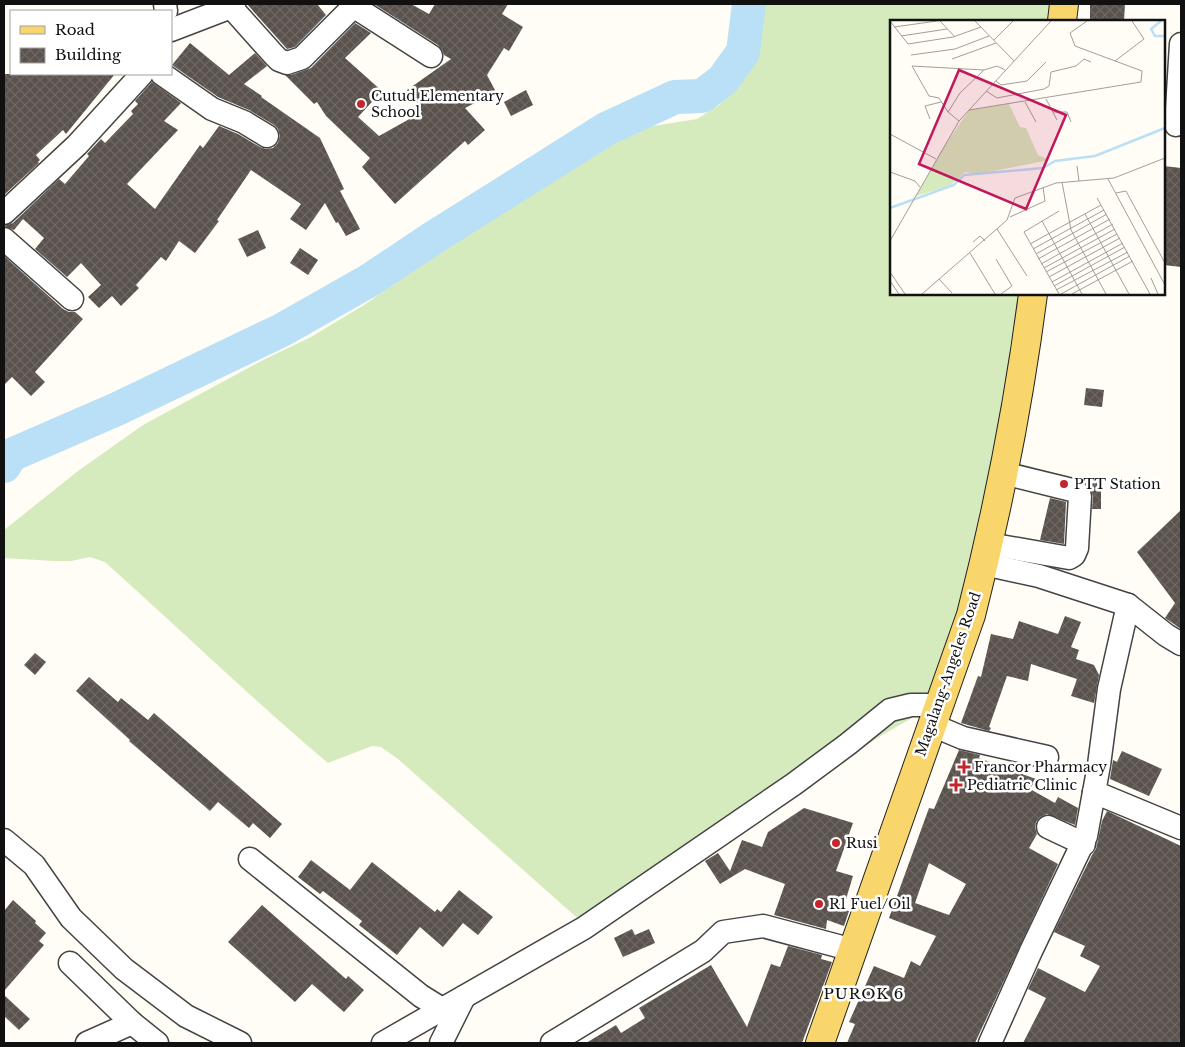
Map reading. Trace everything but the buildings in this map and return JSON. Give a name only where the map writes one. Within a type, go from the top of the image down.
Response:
[{"type":"main road","points":[[1062,20],[1064,4]]},
{"type":"main road","name":"Magalang-Angeles Road","points":[[820,1043],[971,615],[1004,473],[1033,295]]},
{"type":"street","points":[[172,30],[232,5],[274,55],[279,60],[287,63],[302,58],[352,5],[431,56]]},
{"type":"street","points":[[1174,125],[1181,44]]},
{"type":"street","points":[[4,213],[77,144],[141,75]]},
{"type":"street","points":[[163,75],[212,109],[244,122],[267,136]]},
{"type":"street","points":[[4,239],[72,299]]},
{"type":"street","points":[[986,554],[1069,558],[1074,555],[1077,548],[1080,496],[1076,491],[1004,473]]},
{"type":"street","points":[[986,554],[1040,576],[1128,605],[1166,635],[1181,644]]},
{"type":"street","points":[[990,1043],[1031,951],[1084,844],[1099,765],[1109,688],[1128,605]]},
{"type":"street","points":[[382,1043],[584,928],[794,784],[890,710],[910,705],[935,715],[963,738],[1047,756]]},
{"type":"street","points":[[1094,792],[1181,828]]},
{"type":"street","points":[[1048,827],[1084,844]]},
{"type":"street","points":[[4,840],[34,865],[71,918],[124,969],[186,1016],[240,1043]]},
{"type":"street","points":[[250,859],[421,996],[442,1009]]},
{"type":"street","points":[[552,1043],[703,951],[723,932],[763,926],[853,950]]},
{"type":"street","points":[[70,963],[132,1023],[157,1043]]},
{"type":"street","points":[[441,1043],[464,997]]},
{"type":"street","points":[[87,1043],[132,1023]]},
{"type":"green space","points":[[764,4],[1057,4],[1055,20],[890,20],[890,295],[1026,295],[1002,460],[935,705],[884,734],[584,924],[398,759],[381,747],[372,746],[328,763],[105,562],[90,557],[71,561],[4,558],[4,530],[78,471],[143,425],[265,359],[311,337],[364,305],[594,146],[628,130],[697,119],[719,105],[740,86],[756,50]]},
{"type":"waterway","points":[[4,466],[11,455],[117,409],[282,330],[370,280],[606,129],[675,97],[702,96],[723,80],[743,52],[749,4]]},
{"type":"place","name":"Cutud Elementary School","points":[[361,104]]},
{"type":"place","name":"PTT Station","points":[[1064,484]]},
{"type":"place","name":"Francor Pharmacy","points":[[964,767]]},
{"type":"place","name":"Pediatric Clinic","points":[[956,785]]},
{"type":"place","name":"Rusi","points":[[836,843]]},
{"type":"place","name":"R1 Fuel/Oil","points":[[819,904]]},
{"type":"district","name":"PUROK 6","points":[[864,993]]}]
